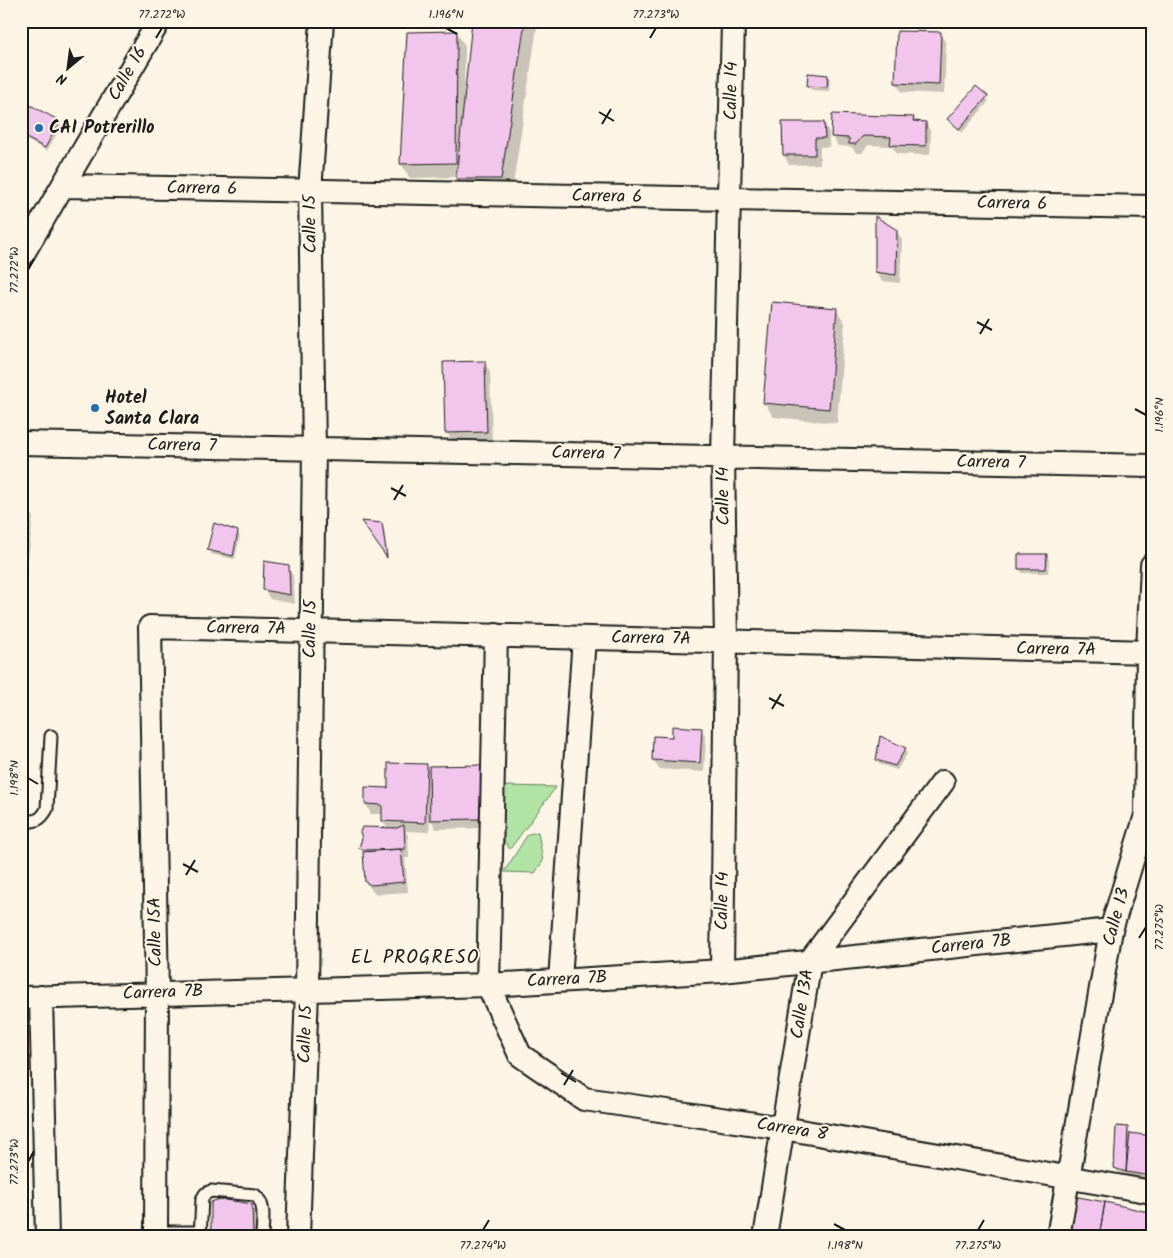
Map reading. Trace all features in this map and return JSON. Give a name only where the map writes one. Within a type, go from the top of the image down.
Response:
[{"type":"street","name":"Calle 16","points":[[21,256],[159,21]]},
{"type":"street","name":"Calle 15","points":[[298,1237],[307,990],[314,449],[310,191],[322,21]]},
{"type":"street","name":"Calle 14","points":[[722,971],[726,641],[723,457],[733,21]]},
{"type":"street","name":"Carrera 6","points":[[63,186],[1152,207]]},
{"type":"street","name":"Carrera 7","points":[[21,443],[1152,466]]},
{"type":"street","name":"Calle 13","points":[[1058,1237],[1111,930],[1146,816],[1152,565]]},
{"type":"street","name":"Carrera 7A","points":[[150,627],[1150,652]]},
{"type":"street","name":"Calle 15A","points":[[150,627],[157,994],[156,1234]]},
{"type":"street","points":[[488,985],[496,635]]},
{"type":"street","points":[[560,980],[584,638]]},
{"type":"street","name":"Calle 13A","points":[[764,1237],[810,961],[943,782]]},
{"type":"street","name":"Carrera 7B","points":[[31,997],[488,985],[722,971],[1111,930]]},
{"type":"street","name":"Carrera 8","points":[[488,985],[520,1054],[584,1099],[783,1128],[1152,1192]]},
{"type":"street","points":[[31,997],[47,1237]]},
{"type":"lane","points":[[21,822],[35,821],[42,818],[47,809],[51,736]]},
{"type":"lane","points":[[156,1234],[200,1235],[202,1199],[205,1194],[211,1192],[255,1195],[260,1199],[262,1205],[262,1237]]},
{"type":"green space","points":[[502,786],[556,787],[510,849],[504,841]]},
{"type":"green space","points":[[538,832],[543,861],[535,873],[504,872],[528,834]]},
{"type":"building","points":[[472,21],[525,21],[501,179],[456,179]]},
{"type":"building","points":[[457,31],[456,163],[400,164],[407,32]]},
{"type":"building","points":[[897,31],[941,32],[939,85],[895,83]]},
{"type":"building","points":[[808,73],[828,75],[827,87],[807,86]]},
{"type":"building","points":[[976,86],[988,96],[959,129],[947,119]]},
{"type":"building","name":"CAI Potrerillo","points":[[30,105],[60,121],[45,148],[21,135],[21,122]]},
{"type":"building","points":[[832,114],[914,117],[913,121],[926,122],[926,146],[890,145],[891,137],[863,136],[856,144],[849,144],[849,138],[831,137]]},
{"type":"building","points":[[782,122],[824,122],[825,138],[815,138],[815,155],[783,155]]},
{"type":"building","points":[[875,216],[897,230],[896,275],[875,272]]},
{"type":"building","points":[[772,302],[837,308],[829,409],[763,403]]},
{"type":"building","points":[[485,361],[487,432],[445,433],[443,362]]},
{"type":"building","points":[[361,521],[382,523],[387,558]]},
{"type":"building","points":[[214,523],[238,531],[233,556],[207,550]]},
{"type":"building","points":[[1018,554],[1047,554],[1046,569],[1018,569]]},
{"type":"building","points":[[264,561],[289,565],[290,595],[263,590]]},
{"type":"building","points":[[672,726],[702,728],[700,763],[652,760],[653,736],[672,737]]},
{"type":"building","points":[[880,736],[906,748],[895,766],[876,760]]},
{"type":"building","points":[[388,763],[427,764],[425,823],[382,821],[382,805],[365,804],[365,787],[388,788]]},
{"type":"building","points":[[483,765],[481,819],[430,820],[429,766]]},
{"type":"building","points":[[404,825],[405,849],[363,850],[359,848],[362,838],[360,832],[362,827],[397,828]]},
{"type":"building","points":[[401,849],[404,882],[371,885],[365,882],[363,852]]},
{"type":"building","points":[[1116,1126],[1128,1127],[1126,1172],[1114,1168]]},
{"type":"building","points":[[1130,1133],[1152,1136],[1152,1176],[1126,1172]]},
{"type":"building","points":[[1073,1196],[1105,1202],[1099,1237],[1066,1237]]},
{"type":"building","points":[[220,1199],[252,1204],[253,1237],[211,1237],[211,1202]]},
{"type":"building","points":[[1105,1202],[1152,1213],[1152,1237],[1099,1237]]},
{"type":"place","name":"CAI Potrerillo","points":[[39,128]]},
{"type":"place","name":"Hotel Santa Clara","points":[[95,408]]},
{"type":"district","name":"EL PROGRESO","points":[[415,958]]}]
